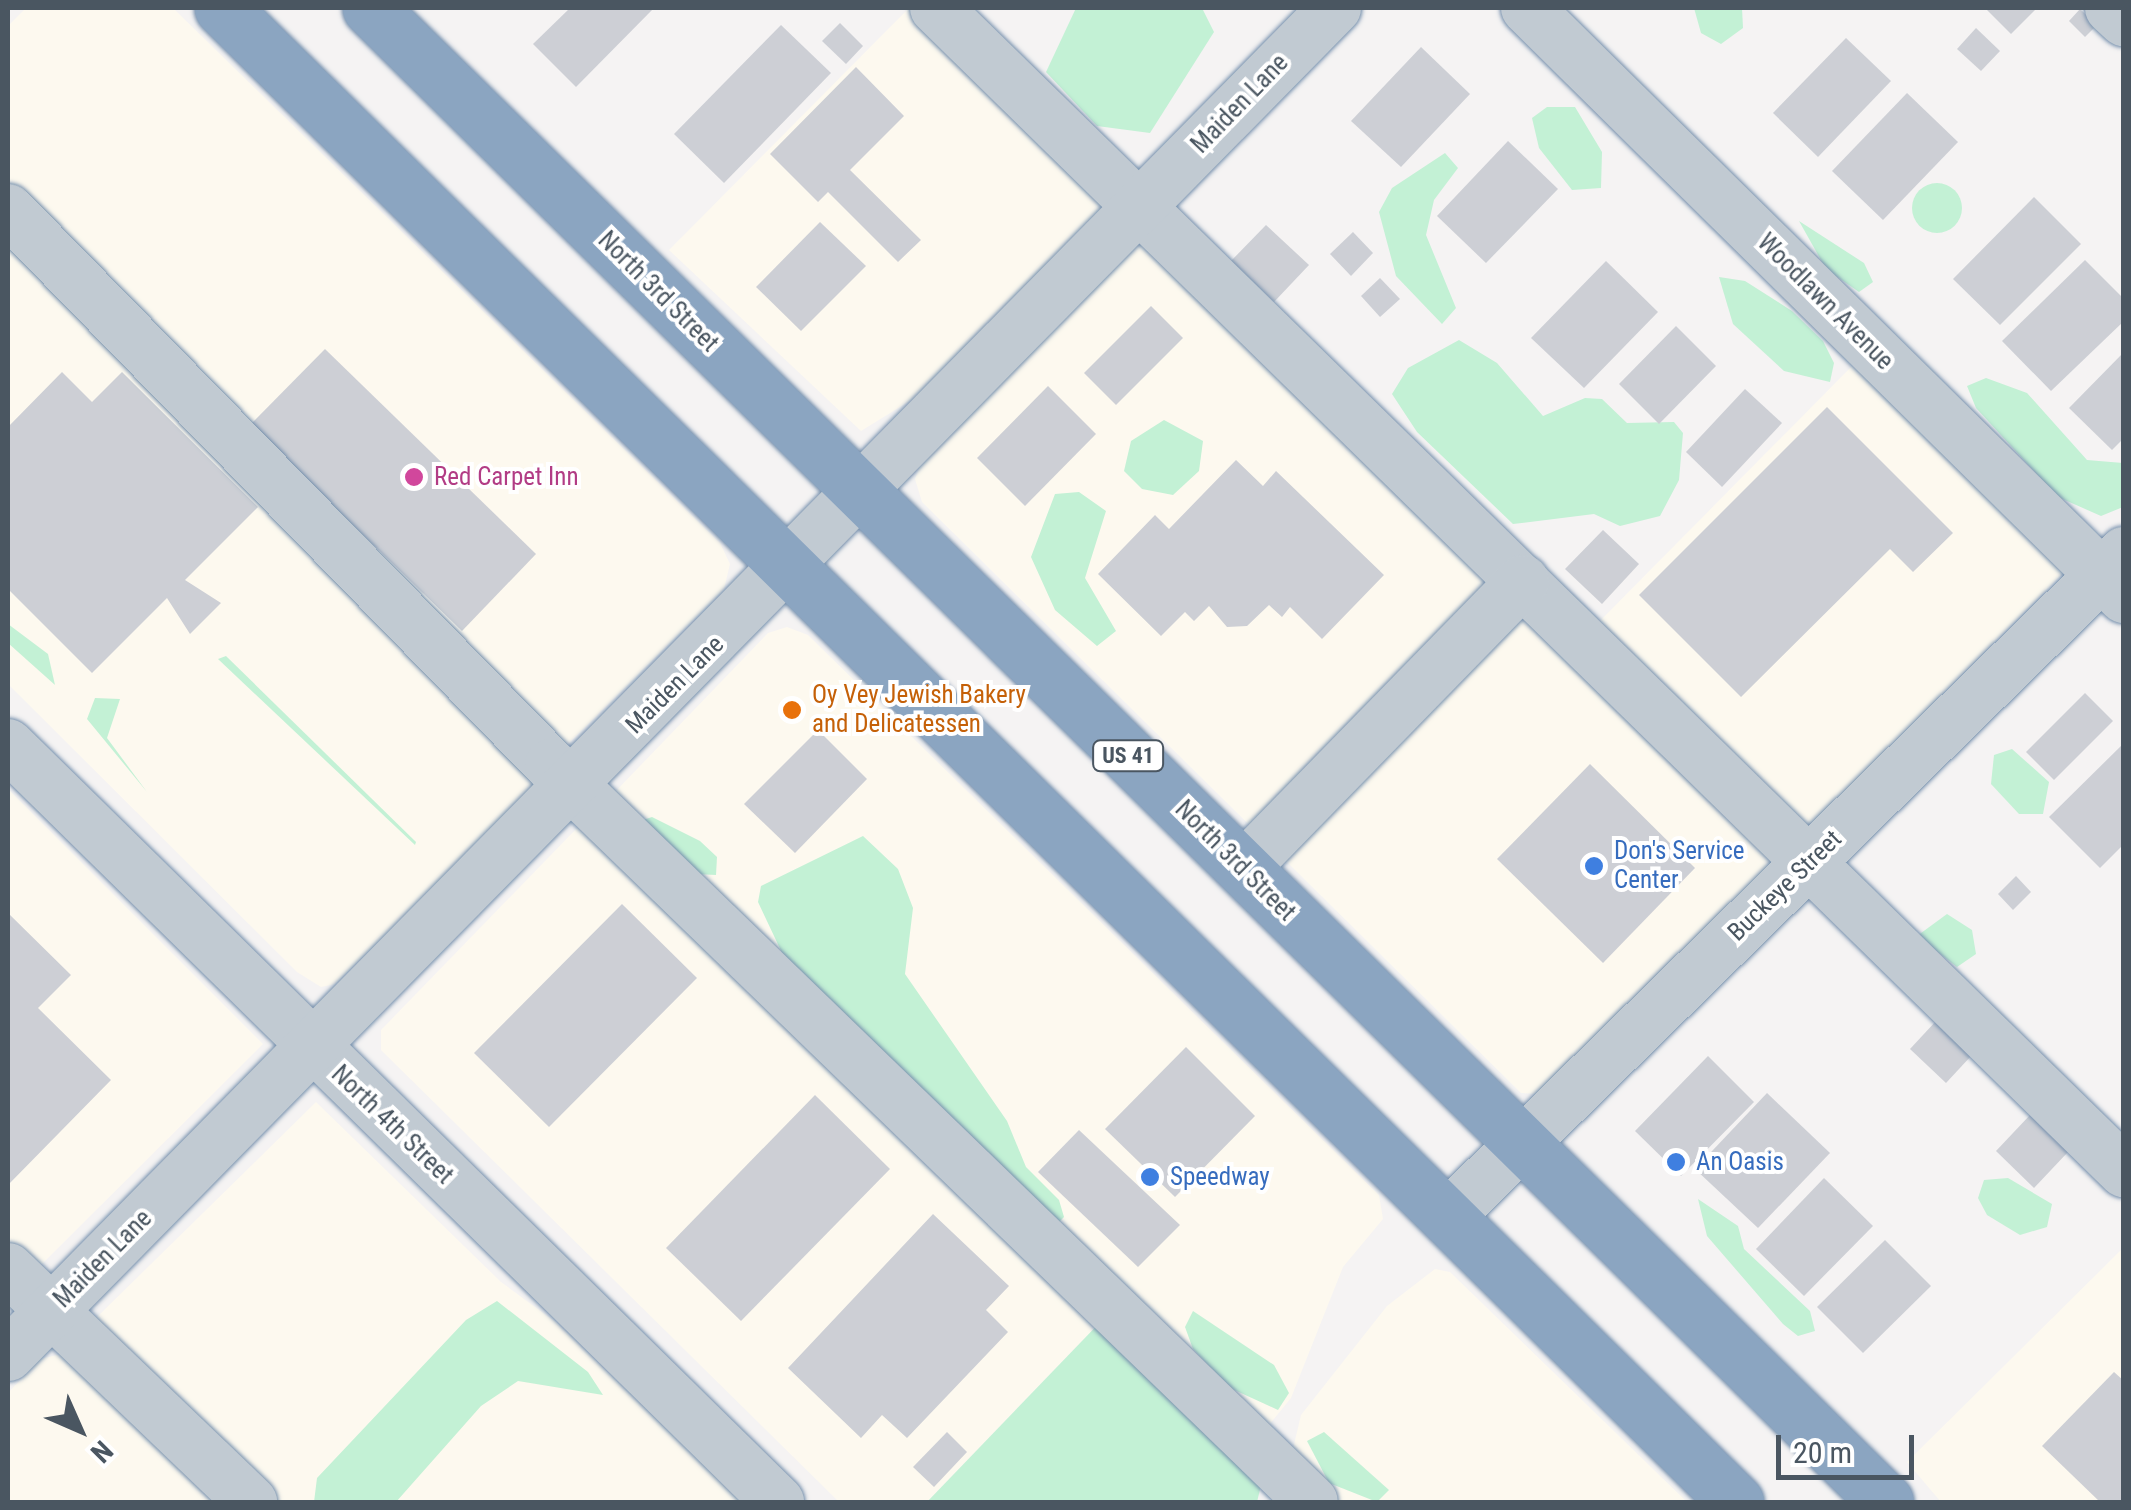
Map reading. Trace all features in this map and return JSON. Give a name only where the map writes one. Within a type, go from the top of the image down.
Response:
[{"type":"highway","points":[[222,8],[1736,1502]]},
{"type":"highway","name":"North 3rd Street","points":[[370,8],[1886,1502]]},
{"type":"street","points":[[936,8],[2124,1171]]},
{"type":"street","name":"Maiden Lane","points":[[8,1355],[576,785],[858,491],[1335,8]]},
{"type":"street","name":"Woodlawn Avenue","points":[[1528,8],[2116,575]]},
{"type":"street","points":[[2111,8],[2124,20]]},
{"type":"street","points":[[8,210],[576,785],[1312,1502]]},
{"type":"street","name":"Buckeye Street","points":[[1446,1218],[1809,863],[2116,575]]},
{"type":"street","points":[[1243,868],[1523,581]]},
{"type":"street","name":"North 4th Street","points":[[8,745],[778,1502]]},
{"type":"street","points":[[8,1269],[251,1502]]},
{"type":"shaded area","points":[[26,8],[173,8],[720,543],[730,564],[724,589],[564,748],[8,194],[8,26]]},
{"type":"shaded area","points":[[909,8],[923,8],[1107,204],[921,394],[861,431],[669,250]]},
{"type":"shaded area","points":[[8,222],[533,770],[534,787],[335,984],[321,987],[297,972],[8,684]]},
{"type":"shaded area","points":[[1140,241],[1778,858],[1542,1094],[1521,1093],[922,502],[915,479],[923,459]]},
{"type":"shaded area","points":[[1858,360],[2064,572],[1799,837],[1589,632]]},
{"type":"shaded area","points":[[787,627],[808,635],[1379,1195],[1383,1219],[1343,1267],[1291,1398],[1269,1425],[613,794],[768,633]]},
{"type":"shaded area","points":[[8,789],[263,1044],[39,1267],[8,1248]]},
{"type":"shaded area","points":[[579,826],[1109,1313],[927,1502],[839,1502],[381,1050],[381,1030]]},
{"type":"shaded area","points":[[316,1102],[501,1282],[557,1323],[741,1502],[270,1502],[95,1319]]},
{"type":"shaded area","points":[[2123,1248],[2123,1502],[1941,1502],[1907,1462]]},
{"type":"shaded area","points":[[1435,1269],[1450,1272],[1687,1502],[1329,1502],[1292,1453],[1301,1415],[1387,1306]]},
{"type":"shaded area","points":[[66,1353],[233,1502],[8,1502],[8,1393],[40,1359]]},
{"type":"green space","points":[[1076,8],[1202,8],[1214,32],[1150,133],[1097,126],[1046,72]]},
{"type":"green space","points":[[1694,8],[1742,8],[1743,28],[1721,44],[1701,33]]},
{"type":"green space","points":[[1547,107],[1575,107],[1602,152],[1601,188],[1572,190],[1539,148],[1532,118]]},
{"type":"green space","points":[[1445,153],[1458,168],[1434,200],[1426,235],[1456,308],[1442,324],[1396,276],[1379,212],[1392,188]]},
{"type":"green space","points":[[1937,183],[1955,190],[1962,208],[1955,226],[1937,233],[1919,226],[1912,208],[1919,190]]},
{"type":"green space","points":[[1799,221],[1864,263],[1873,282],[1859,292],[1826,269]]},
{"type":"green space","points":[[1719,277],[1745,281],[1792,311],[1823,341],[1834,363],[1830,382],[1784,371],[1733,324]]},
{"type":"green space","points":[[1459,340],[1497,363],[1543,416],[1585,398],[1602,399],[1627,423],[1674,422],[1683,433],[1679,480],[1660,516],[1620,526],[1594,514],[1513,524],[1417,432],[1392,394],[1408,368]]},
{"type":"green space","points":[[1986,378],[2027,393],[2087,460],[2123,463],[2123,507],[2101,516],[2058,497],[1976,408],[1967,386]]},
{"type":"green space","points":[[1164,420],[1203,441],[1199,471],[1173,495],[1142,489],[1124,471],[1131,441]]},
{"type":"green space","points":[[1079,492],[1106,511],[1085,578],[1116,631],[1097,646],[1055,610],[1031,557],[1055,494]]},
{"type":"green space","points":[[8,624],[48,654],[55,685],[8,643]]},
{"type":"green space","points":[[226,656],[416,842],[415,845],[218,659]]},
{"type":"green space","points":[[95,698],[120,699],[107,738],[147,792],[87,719]]},
{"type":"green space","points":[[2012,749],[2049,782],[2043,814],[2019,814],[1991,784],[1994,755]]},
{"type":"green space","points":[[652,817],[700,841],[717,857],[716,875],[695,874],[640,821]]},
{"type":"green space","points":[[863,836],[898,869],[913,908],[905,974],[1007,1121],[1026,1167],[1059,1200],[1064,1217],[1055,1226],[791,972],[758,902],[761,886]]},
{"type":"green space","points":[[1947,914],[1972,930],[1976,954],[1957,967],[1917,936]]},
{"type":"green space","points":[[2008,1178],[2052,1204],[2047,1227],[2020,1235],[1987,1215],[1978,1198],[1984,1180]]},
{"type":"green space","points":[[1698,1199],[1738,1226],[1744,1249],[1810,1311],[1815,1331],[1798,1336],[1783,1324],[1707,1236]]},
{"type":"green space","points":[[497,1301],[588,1372],[603,1395],[518,1381],[481,1406],[396,1502],[314,1502],[317,1478],[466,1320]]},
{"type":"green space","points":[[1193,1311],[1274,1365],[1289,1393],[1278,1410],[1230,1388],[1193,1349],[1185,1327]]},
{"type":"green space","points":[[1109,1313],[1263,1477],[1257,1502],[927,1502]]},
{"type":"green space","points":[[1324,1432],[1389,1490],[1377,1502],[1329,1483],[1307,1441]]},
{"type":"building","points":[[570,8],[654,8],[576,87],[533,44]]},
{"type":"building","points":[[1985,8],[2037,8],[2011,34]]},
{"type":"building","points":[[2080,9],[2097,25],[2085,37],[2069,21]]},
{"type":"building","points":[[840,23],[863,46],[846,64],[822,41]]},
{"type":"building","points":[[781,25],[831,73],[724,183],[674,134]]},
{"type":"building","points":[[1976,28],[2000,51],[1981,71],[1957,49]]},
{"type":"building","points":[[1846,38],[1891,81],[1818,157],[1773,113]]},
{"type":"building","points":[[1421,47],[1470,94],[1401,167],[1351,121]]},
{"type":"building","points":[[856,67],[904,116],[850,170],[921,240],[898,262],[828,192],[818,202],[770,154]]},
{"type":"building","points":[[1907,93],[1958,142],[1883,220],[1832,171]]},
{"type":"building","points":[[1508,141],[1558,189],[1486,263],[1437,216]]},
{"type":"building","points":[[2034,197],[2081,244],[2000,325],[1953,279]]},
{"type":"building","points":[[820,222],[866,266],[801,331],[756,287]]},
{"type":"building","points":[[1266,225],[1309,265],[1274,302],[1231,261]]},
{"type":"building","points":[[1353,232],[1373,253],[1351,276],[1330,254]]},
{"type":"building","points":[[2085,260],[2124,299],[2124,321],[2051,391],[2002,341]]},
{"type":"building","points":[[1606,261],[1658,312],[1584,388],[1531,338]]},
{"type":"building","points":[[1380,278],[1400,299],[1380,317],[1361,296]]},
{"type":"building","points":[[1151,306],[1183,338],[1116,405],[1084,373]]},
{"type":"building","points":[[1676,326],[1716,366],[1659,424],[1619,384]]},
{"type":"building","points":[[325,349],[536,554],[462,631],[250,425]]},
{"type":"building","points":[[2124,352],[2124,438],[2112,450],[2069,408]]},
{"type":"building","points":[[62,372],[92,402],[122,372],[258,507],[185,580],[221,603],[190,634],[167,598],[92,673],[8,589],[8,427]]},
{"type":"building","points":[[1048,386],[1096,434],[1025,506],[977,458]]},
{"type":"building","points":[[1745,389],[1782,423],[1722,487],[1686,452]]},
{"type":"building","points":[[1827,407],[1953,533],[1913,572],[1890,549],[1741,697],[1639,595]]},
{"type":"building","points":[[1236,460],[1263,486],[1276,471],[1384,575],[1322,639],[1290,607],[1282,617],[1269,605],[1247,626],[1227,627],[1209,606],[1194,621],[1185,612],[1161,636],[1098,574],[1155,515],[1169,529]]},
{"type":"building","points":[[1603,530],[1639,564],[1602,604],[1565,569]]},
{"type":"building","points":[[2085,693],[2113,721],[2054,780],[2026,752]]},
{"type":"building","points":[[818,730],[867,779],[795,853],[744,804]]},
{"type":"building","points":[[2124,743],[2124,844],[2100,868],[2049,817]]},
{"type":"building","points":[[1590,764],[1695,868],[1603,963],[1497,859]]},
{"type":"building","points":[[2016,876],[2031,892],[2013,910],[1998,894]]},
{"type":"building","points":[[622,904],[697,978],[549,1127],[474,1053]]},
{"type":"building","points":[[8,913],[71,975],[38,1008],[111,1080],[8,1185]]},
{"type":"building","points":[[1936,1021],[1972,1055],[1946,1083],[1910,1049]]},
{"type":"building","points":[[1186,1047],[1255,1116],[1175,1197],[1105,1129]]},
{"type":"building","points":[[1708,1056],[1754,1102],[1681,1176],[1635,1131]]},
{"type":"building","points":[[1767,1093],[1830,1153],[1758,1228],[1695,1169]]},
{"type":"building","points":[[815,1095],[890,1169],[741,1321],[666,1248]]},
{"type":"building","points":[[2030,1115],[2068,1152],[2034,1188],[1996,1151]]},
{"type":"building","points":[[1079,1130],[1180,1225],[1138,1267],[1038,1172]]},
{"type":"building","points":[[1824,1178],[1873,1226],[1804,1296],[1756,1249]]},
{"type":"building","points":[[933,1214],[1009,1286],[986,1310],[1008,1332],[907,1438],[882,1415],[861,1438],[788,1368]]},
{"type":"building","points":[[1885,1240],[1931,1286],[1863,1353],[1817,1307]]},
{"type":"building","points":[[2114,1372],[2124,1381],[2124,1502],[2100,1502],[2042,1446]]},
{"type":"building","points":[[947,1432],[967,1452],[934,1487],[913,1467]]},
{"type":"place","name":"Red Carpet Inn","points":[[414,477]]},
{"type":"place","name":"Oy Vey Jewish Bakery and Delicatessen","points":[[792,710]]},
{"type":"place","name":"Don's Service Center","points":[[1594,866]]},
{"type":"place","name":"An Oasis","points":[[1676,1162]]},
{"type":"place","name":"Speedway","points":[[1150,1177]]}]
